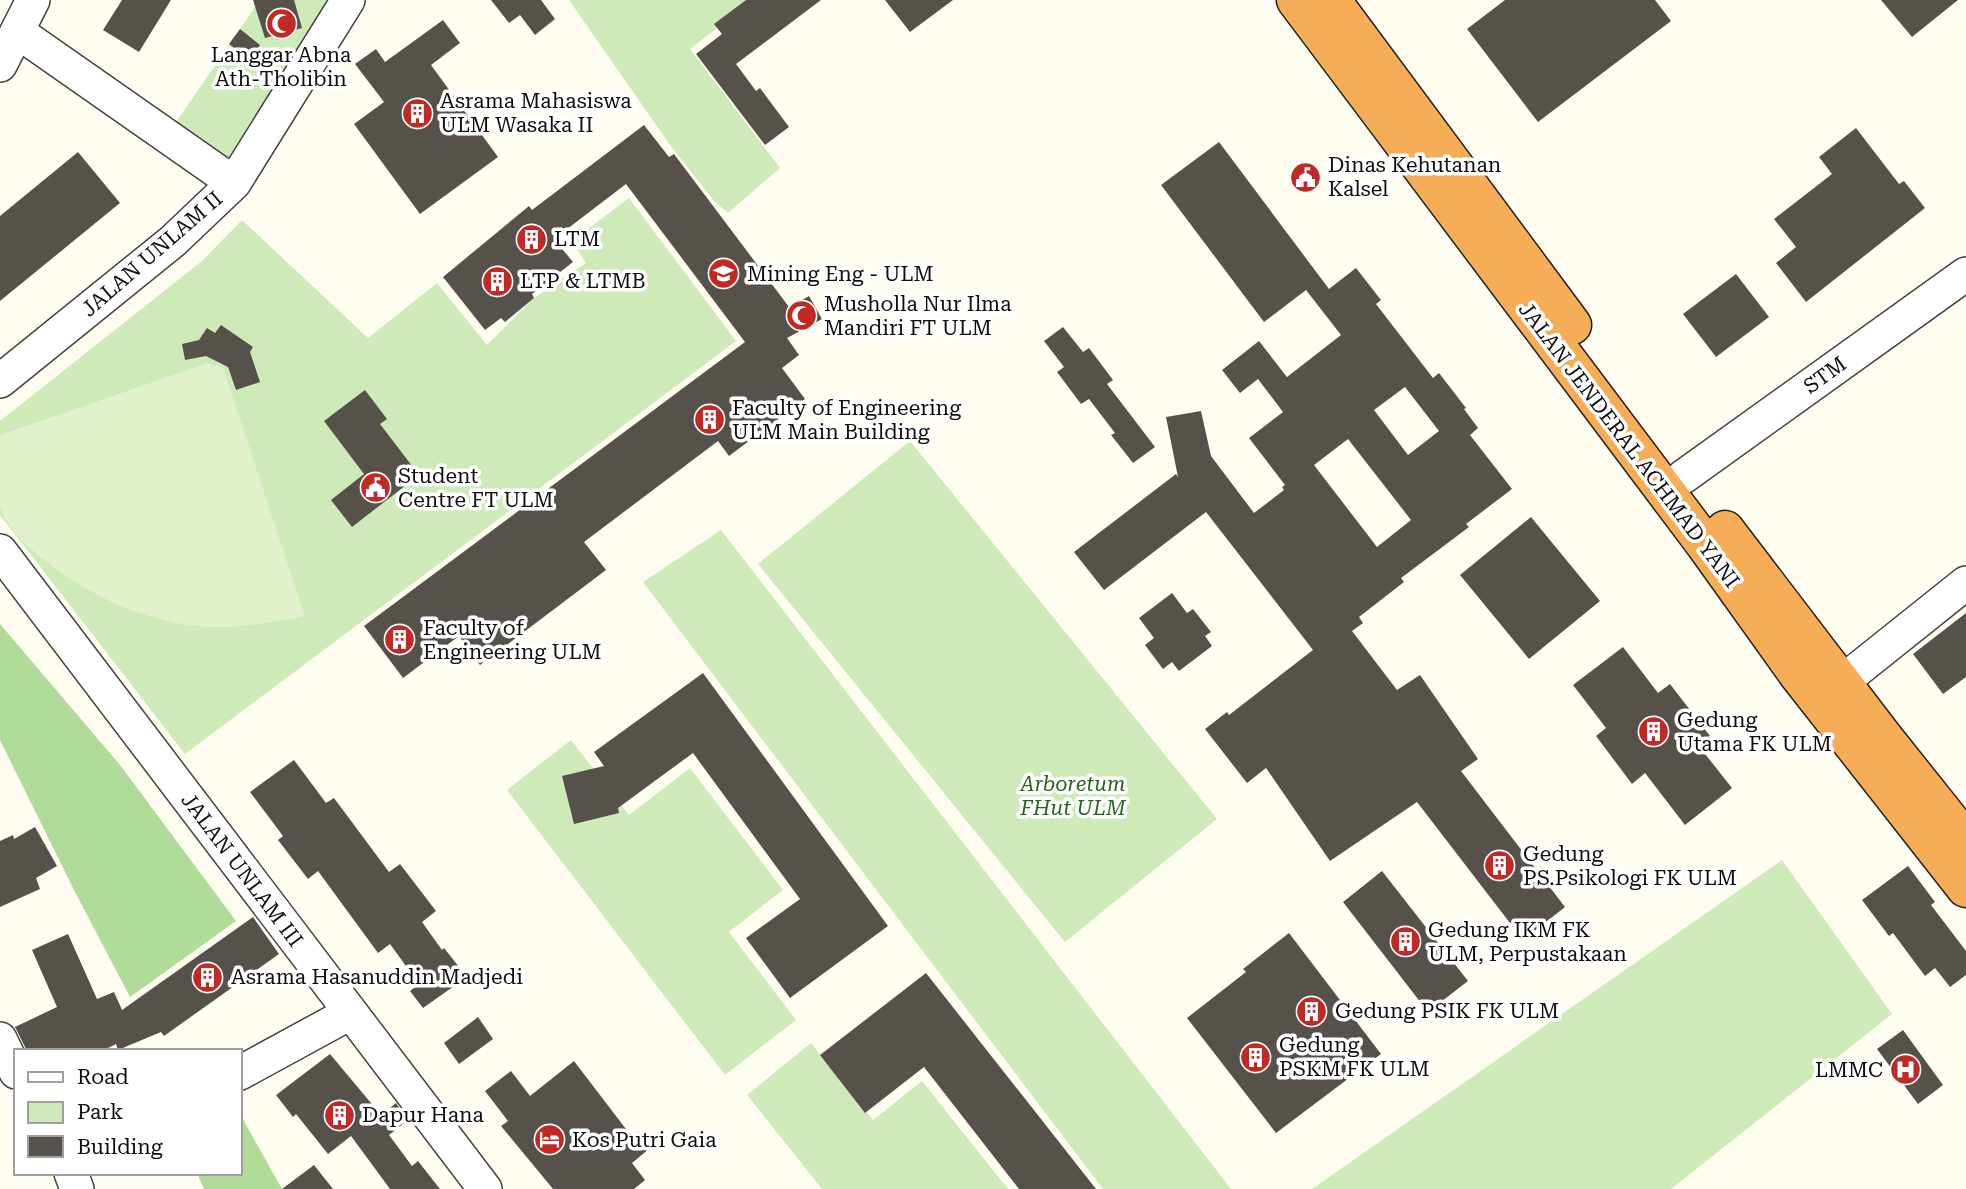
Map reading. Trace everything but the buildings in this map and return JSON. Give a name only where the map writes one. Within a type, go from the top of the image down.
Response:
[{"type":"highway","name":"JALAN JENDERAL ACHMAD YANI","points":[[1296,0],[1704,544],[1821,671]]},
{"type":"highway","name":"JALAN JENDERAL ACHMAD YANI","points":[[1331,0],[1684,477],[1821,671],[1966,888]]},
{"type":"highway","name":"JALAN JENDERAL ACHMAD YANI","points":[[1871,745],[1966,841]]},
{"type":"street","points":[[0,65],[33,0]]},
{"type":"street","name":"JALAN UNLAM II","points":[[0,381],[173,240],[234,183],[348,0]]},
{"type":"street","points":[[18,32],[234,183]]},
{"type":"street","name":"STM","points":[[1684,477],[1966,274]]},
{"type":"street","name":"JALAN UNLAM III","points":[[0,551],[485,1189]]},
{"type":"street","points":[[1821,671],[1966,583]]},
{"type":"street","points":[[242,1072],[350,1013]]},
{"type":"street","points":[[0,1039],[14,1068]]},
{"type":"green space","points":[[260,0],[338,0],[239,158],[220,164],[170,131]]},
{"type":"green space","points":[[569,0],[750,0],[751,2],[690,49],[780,168],[728,213],[714,201],[670,145]]},
{"type":"green space","points":[[629,198],[736,341],[185,754],[0,515],[0,421],[202,261],[242,220],[368,338],[437,283],[487,345],[534,298],[586,263],[572,241]]},
{"type":"green space","points":[[208,363],[223,368],[305,616],[247,625],[203,627],[172,622],[128,609],[89,590],[32,550],[6,520],[0,505],[0,435]]},
{"type":"green space","name":"Arboretum FHut ULM","points":[[910,441],[1217,819],[1065,942],[758,564]]},
{"type":"green space","points":[[721,530],[1231,1189],[1103,1189],[643,582]]},
{"type":"green space","points":[[0,624],[120,765],[236,921],[130,997],[0,740]]},
{"type":"green space","points":[[571,740],[629,815],[690,768],[783,890],[729,932],[796,1020],[725,1075],[507,790]]},
{"type":"green space","points":[[1782,860],[1892,1014],[1671,1189],[1312,1189]]},
{"type":"green space","points":[[811,1043],[873,1120],[922,1081],[1008,1189],[822,1189],[747,1095]]},
{"type":"green space","points":[[242,1118],[282,1189],[204,1189],[198,1175],[242,1175]]},
{"type":"place","name":"Langgar Abna Ath-Tholibin","points":[[281,23]]},
{"type":"place","name":"Asrama Mahasiswa ULM Wasaka II","points":[[417,113]]},
{"type":"place","name":"Dinas Kehutanan Kalsel","points":[[1305,177]]},
{"type":"place","name":"LTM","points":[[531,239]]},
{"type":"place","name":"Mining Eng - ULM","points":[[724,274]]},
{"type":"place","name":"LTP & LTMB","points":[[497,281]]},
{"type":"place","name":"Musholla Nur Ilma Mandiri FT ULM","points":[[801,316]]},
{"type":"place","name":"Faculty of Engineering ULM Main Building","points":[[709,420]]},
{"type":"place","name":"Student Centre FT ULM","points":[[375,488]]},
{"type":"place","name":"Faculty of Engineering ULM","points":[[400,640]]},
{"type":"place","name":"Gedung Utama FK ULM","points":[[1654,732]]},
{"type":"place","name":"Gedung PS.Psikologi FK ULM","points":[[1500,866]]},
{"type":"place","name":"Gedung IKM FK ULM, Perpustakaan","points":[[1405,942]]},
{"type":"place","name":"Asrama Hasanuddin Madjedi","points":[[208,977]]},
{"type":"place","name":"Gedung PSIK FK ULM","points":[[1312,1011]]},
{"type":"place","name":"Gedung PSKM FK ULM","points":[[1256,1057]]},
{"type":"place","name":"LMMC","points":[[1906,1070]]},
{"type":"place","name":"Dapur Hana","points":[[339,1115]]},
{"type":"place","name":"Kos Putri Gaia","points":[[549,1140]]}]
